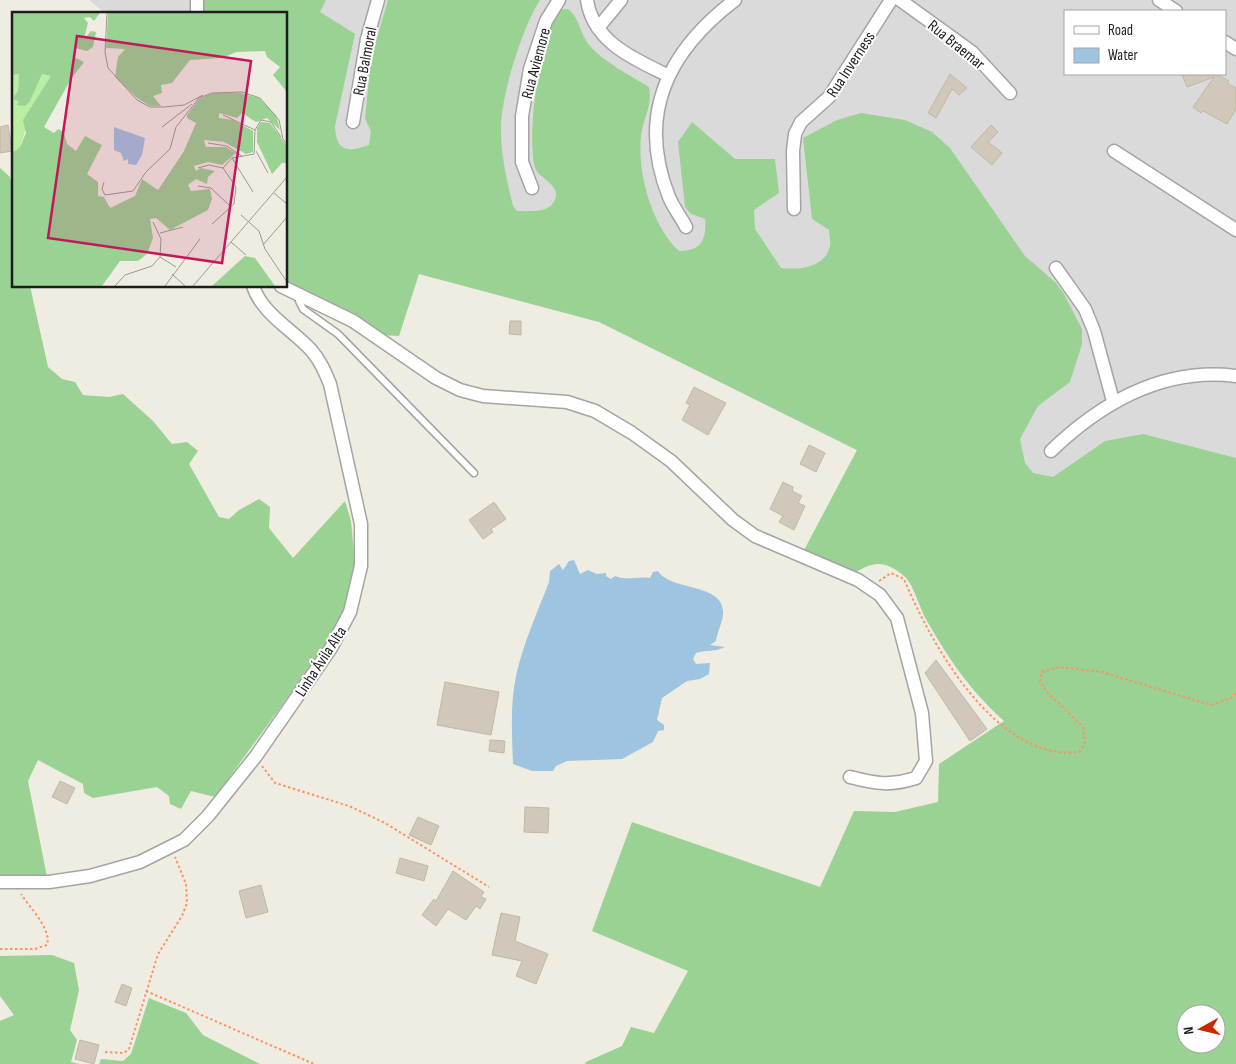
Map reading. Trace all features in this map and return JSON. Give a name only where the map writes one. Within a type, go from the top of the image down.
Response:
[{"type":"street","name":"Rua Balmoral","points":[[352,122],[366,39],[378,0]]},
{"type":"street","name":"Rua Aviemore","points":[[532,188],[522,162],[522,116],[530,69],[546,21],[559,0]]},
{"type":"street","points":[[587,0],[598,28],[610,43],[628,56],[667,75]]},
{"type":"street","points":[[598,28],[621,0]]},
{"type":"street","points":[[686,227],[669,198],[658,162],[657,114],[667,75],[686,46],[707,23],[735,0]]},
{"type":"street","name":"Rua Inverness","points":[[794,209],[793,151],[795,134],[801,122],[829,97],[891,0]]},
{"type":"street","name":"Rua Braemar","points":[[900,0],[972,52],[1010,93]]},
{"type":"street","points":[[1159,0],[1174,10]]},
{"type":"street","points":[[1114,151],[1236,230]]},
{"type":"street","points":[[1056,268],[1085,309],[1094,331],[1113,401]]},
{"type":"street","name":"Linha Ávila Alta","points":[[6,882],[50,882],[90,876],[140,862],[170,847],[197,829],[256,756],[331,648],[350,612],[361,566],[361,524],[330,384],[322,366],[311,350],[268,309],[254,288]]},
{"type":"street","points":[[285,288],[353,321],[436,378],[460,390],[483,396],[567,402],[595,410],[632,433],[671,461],[734,520],[756,536],[858,580],[880,595],[897,618],[922,713],[926,761],[916,778],[897,784],[879,784],[850,777]]},
{"type":"street","points":[[1051,451],[1071,431],[1113,401],[1145,387],[1197,375],[1236,376]]},
{"type":"lane","points":[[301,297],[299,301],[303,309],[338,334],[474,473]]},
{"type":"path","points":[[868,587],[892,573],[904,578],[917,610],[947,663],[975,699],[1014,734],[1046,750],[1065,754],[1079,752],[1085,744],[1083,727],[1046,691],[1040,681],[1042,672],[1058,667],[1102,672],[1211,705],[1231,698],[1236,693]]},
{"type":"path","points":[[256,756],[275,783],[349,806],[385,824],[488,887]]},
{"type":"path","points":[[105,1052],[124,1053],[129,1049],[158,954],[182,916],[187,903],[186,884],[170,847]]},
{"type":"path","points":[[0,949],[43,948],[49,940],[44,928],[6,882]]},
{"type":"path","points":[[146,991],[314,1064]]},
{"type":"shaded area","points":[[89,0],[1236,0],[1236,613],[864,454],[599,322],[419,274],[288,166],[288,12],[104,12]]},
{"type":"green space","points":[[201,0],[326,0],[320,12],[355,34],[335,126],[340,145],[344,148],[355,149],[369,145],[371,131],[365,119],[371,58],[388,0],[540,0],[519,45],[508,82],[502,117],[501,141],[503,160],[513,206],[517,211],[542,210],[550,206],[556,197],[554,188],[539,174],[535,167],[532,140],[533,122],[538,80],[547,39],[560,10],[568,9],[575,17],[587,42],[596,52],[649,87],[650,99],[641,136],[641,166],[648,198],[654,213],[661,228],[679,251],[693,249],[701,243],[705,233],[705,219],[691,214],[685,207],[678,142],[692,122],[735,159],[775,159],[779,193],[754,210],[755,229],[781,268],[803,268],[817,263],[823,259],[830,246],[829,230],[812,219],[803,138],[837,120],[861,113],[905,120],[932,132],[950,148],[1025,256],[1055,282],[1064,294],[1082,329],[1082,344],[1070,382],[1038,406],[1020,439],[1025,463],[1033,473],[1053,477],[1105,441],[1143,434],[1236,458],[1236,1064],[585,1064],[622,1046],[631,1027],[654,1033],[688,971],[592,931],[632,822],[820,887],[854,811],[895,812],[938,802],[939,764],[1004,721],[980,698],[952,662],[927,621],[910,584],[904,576],[891,567],[879,564],[867,567],[853,574],[803,552],[857,450],[599,322],[419,274],[399,336],[379,335],[288,286],[288,12],[201,12]]},
{"type":"green space","points":[[0,168],[10,177],[12,187],[12,288],[30,288],[48,367],[62,379],[75,382],[83,395],[109,397],[123,394],[153,421],[172,444],[187,442],[198,451],[189,464],[219,517],[229,519],[239,510],[259,499],[270,507],[269,528],[293,558],[345,501],[351,521],[355,565],[344,610],[323,649],[215,797],[191,791],[181,809],[170,804],[169,796],[157,787],[93,798],[84,793],[83,784],[38,760],[28,781],[47,877],[0,877]]},
{"type":"green space","points":[[52,955],[74,963],[79,990],[70,1030],[77,1040],[71,1062],[80,1064],[0,1064],[0,1021],[14,1015],[0,996],[0,956]]},
{"type":"green space","points":[[149,998],[186,1013],[203,1035],[260,1064],[99,1064],[101,1059],[123,1061],[131,1054]]},
{"type":"water","points":[[574,560],[580,574],[588,570],[597,574],[606,573],[606,576],[611,579],[615,576],[623,578],[650,578],[653,572],[658,571],[673,582],[705,591],[714,596],[720,602],[723,615],[716,641],[710,645],[725,647],[718,650],[696,653],[693,659],[696,664],[710,663],[709,674],[700,679],[687,681],[662,698],[657,720],[664,725],[664,730],[658,731],[653,742],[622,759],[567,761],[556,766],[553,771],[532,771],[513,764],[512,709],[516,676],[526,640],[549,582],[550,571],[559,564],[563,570],[569,561]]},
{"type":"building","points":[[950,74],[967,88],[959,95],[952,89],[936,118],[928,113]]},
{"type":"building","points":[[1182,75],[1218,75],[1229,81],[1227,83],[1236,88],[1236,109],[1227,124],[1203,111],[1201,113],[1193,107],[1214,77],[1187,87]]},
{"type":"building","points":[[8,125],[12,151],[0,153],[0,127]]},
{"type":"building","points":[[991,125],[998,132],[988,142],[1002,153],[992,165],[971,147]]},
{"type":"building","points":[[510,321],[521,321],[521,335],[509,334]]},
{"type":"building","points":[[694,387],[726,403],[708,435],[682,420],[690,405],[686,403]]},
{"type":"building","points":[[809,445],[825,453],[816,472],[800,464]]},
{"type":"building","points":[[783,482],[793,487],[792,491],[802,496],[798,503],[805,506],[794,530],[779,522],[783,516],[770,509]]},
{"type":"building","points":[[494,502],[506,519],[491,529],[493,532],[483,539],[469,520]]},
{"type":"building","points":[[936,660],[987,729],[970,741],[925,673]]},
{"type":"building","points":[[445,682],[499,692],[491,735],[437,725]]},
{"type":"building","points":[[490,740],[505,741],[504,753],[489,751]]},
{"type":"building","points":[[60,781],[75,788],[67,804],[52,797]]},
{"type":"building","points":[[525,807],[549,808],[548,833],[524,832]]},
{"type":"building","points":[[418,817],[439,826],[431,845],[409,835]]},
{"type":"building","points":[[400,858],[428,866],[424,881],[396,873]]},
{"type":"building","points":[[453,871],[484,892],[481,897],[486,899],[480,909],[476,906],[466,920],[448,909],[436,926],[422,915],[434,899],[436,901]]},
{"type":"building","points":[[261,885],[268,912],[246,918],[239,891]]},
{"type":"building","points":[[501,913],[520,917],[515,941],[548,954],[536,984],[516,976],[522,961],[492,955]]},
{"type":"building","points":[[122,984],[132,988],[126,1006],[115,1002]]},
{"type":"building","points":[[80,1040],[99,1045],[94,1064],[75,1059]]}]
